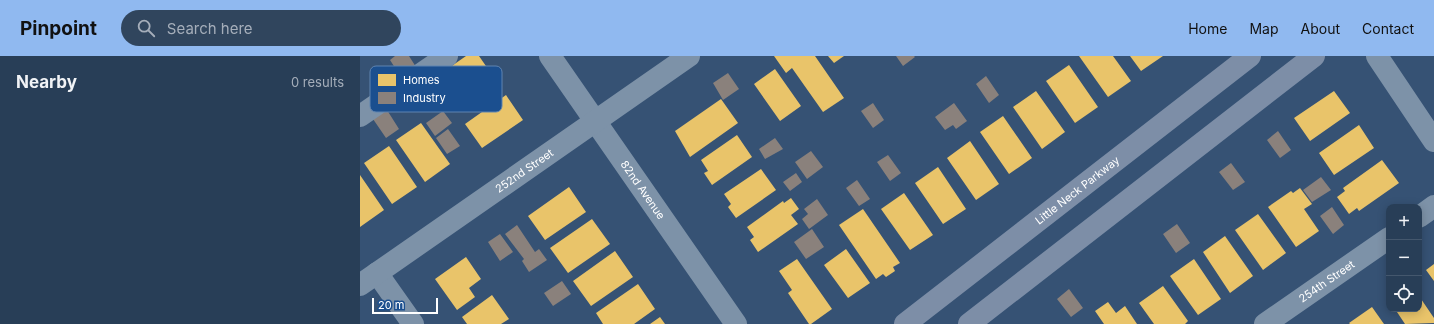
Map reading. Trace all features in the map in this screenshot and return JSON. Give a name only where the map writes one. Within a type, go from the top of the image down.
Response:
[{"type":"main road","name":"Little Neck Parkway","points":[[905,324],[1250,56]]},
{"type":"main road","points":[[969,324],[1314,56]]},
{"type":"street","points":[[432,66],[447,56]]},
{"type":"street","name":"82nd Avenue","points":[[550,56],[736,324]]},
{"type":"street","name":"252nd Street","points":[[369,279],[689,56]]},
{"type":"street","points":[[1377,56],[1434,141]]},
{"type":"street","points":[[360,116],[370,109]]},
{"type":"street","points":[[1422,215],[1434,206]]},
{"type":"street","name":"254th Street","points":[[1265,324],[1386,240]]},
{"type":"street","points":[[369,279],[413,324]]},
{"type":"building: Homes","points":[[466,56],[479,56],[486,66],[452,66]]},
{"type":"building: Homes","points":[[774,56],[815,56],[844,98],[823,112],[792,68],[786,73]]},
{"type":"building: Homes","points":[[828,56],[844,56],[834,63]]},
{"type":"building: Homes","points":[[1079,56],[1113,56],[1131,81],[1108,97]]},
{"type":"building: Homes","points":[[1130,56],[1163,56],[1141,71]]},
{"type":"building: Homes","points":[[1069,65],[1098,107],[1075,123],[1046,81]]},
{"type":"building: Homes","points":[[775,69],[801,106],[780,121],[754,84]]},
{"type":"building: Homes","points":[[1036,91],[1065,132],[1042,149],[1013,107]]},
{"type":"building: Homes","points":[[1334,91],[1350,113],[1310,141],[1294,118]]},
{"type":"building: Homes","points":[[506,95],[523,120],[482,148],[465,124],[482,112],[502,112],[502,98]]},
{"type":"building: Homes","points":[[721,99],[738,123],[690,157],[675,131]]},
{"type":"building: Homes","points":[[1003,116],[1032,158],[1009,174],[980,132]]},
{"type":"building: Homes","points":[[421,123],[450,164],[425,182],[396,140]]},
{"type":"building: Homes","points":[[1359,125],[1374,148],[1334,175],[1319,153]]},
{"type":"building: Homes","points":[[737,135],[752,157],[712,185],[704,173],[708,171],[701,160]]},
{"type":"building: Homes","points":[[970,141],[999,184],[976,200],[947,158]]},
{"type":"building: Homes","points":[[389,146],[417,187],[392,204],[364,163]]},
{"type":"building: Homes","points":[[1382,160],[1399,183],[1359,211],[1357,208],[1349,214],[1337,197],[1345,191],[1343,188]]},
{"type":"building: Homes","points":[[938,167],[966,209],[943,224],[915,183]]},
{"type":"building: Homes","points":[[761,169],[776,190],[736,218],[728,207],[731,204],[724,194]]},
{"type":"building: Homes","points":[[360,175],[384,210],[360,227]]},
{"type":"building: Homes","points":[[569,187],[586,212],[545,240],[528,216]]},
{"type":"building: Homes","points":[[1300,188],[1312,204],[1304,209],[1319,231],[1296,247],[1268,207],[1291,191],[1293,193]]},
{"type":"building: Homes","points":[[904,193],[933,235],[910,250],[881,209]]},
{"type":"building: Homes","points":[[791,198],[799,209],[791,215],[798,224],[758,252],[750,240],[754,237],[747,227],[783,201],[784,203]]},
{"type":"building: Homes","points":[[863,209],[900,263],[893,267],[895,271],[886,277],[883,274],[876,279],[839,225]]},
{"type":"building: Homes","points":[[1258,214],[1286,253],[1263,270],[1235,230]]},
{"type":"building: Homes","points":[[592,219],[610,244],[568,273],[550,248]]},
{"type":"building: Homes","points":[[1225,236],[1253,276],[1230,293],[1203,252]]},
{"type":"building: Homes","points":[[846,249],[870,283],[848,298],[824,265]]},
{"type":"building: Homes","points":[[615,251],[633,277],[591,306],[573,281]]},
{"type":"building: Homes","points":[[466,257],[481,279],[469,288],[475,297],[457,310],[435,279]]},
{"type":"building: Homes","points":[[797,259],[832,309],[811,324],[809,324],[788,293],[792,290],[779,271]]},
{"type":"building: Homes","points":[[1194,259],[1221,299],[1198,315],[1170,276]]},
{"type":"building: Homes","points":[[1434,264],[1434,281],[1426,270]]},
{"type":"building: Homes","points":[[638,284],[655,309],[634,324],[603,324],[596,313]]},
{"type":"building: Homes","points":[[1163,286],[1188,321],[1185,324],[1154,324],[1139,303]]},
{"type":"building: Homes","points":[[492,295],[509,319],[501,324],[467,324],[462,317]]},
{"type":"building: Homes","points":[[1422,300],[1434,318],[1434,323],[1405,324],[1397,312],[1422,312]]},
{"type":"building: Homes","points":[[1108,302],[1116,313],[1125,306],[1137,324],[1104,324],[1095,311]]},
{"type":"building: Homes","points":[[1372,307],[1384,324],[1349,323]]},
{"type":"building: Homes","points":[[660,317],[665,324],[650,324]]},
{"type":"building: Industry","points":[[395,56],[409,56],[415,66],[394,66],[390,60]]},
{"type":"building: Industry","points":[[896,56],[914,56],[915,57],[903,66]]},
{"type":"building: Industry","points":[[728,73],[739,89],[723,100],[713,83]]},
{"type":"building: Industry","points":[[986,76],[999,95],[989,103],[976,84]]},
{"type":"building: Industry","points":[[873,103],[884,120],[873,128],[861,111]]},
{"type":"building: Industry","points":[[954,103],[967,121],[956,129],[953,125],[945,130],[935,117]]},
{"type":"building: Industry","points":[[384,112],[388,112],[399,129],[386,138],[373,119]]},
{"type":"building: Industry","points":[[444,112],[452,123],[435,136],[426,123]]},
{"type":"building: Industry","points":[[448,129],[460,146],[447,154],[436,138]]},
{"type":"building: Industry","points":[[1278,131],[1291,150],[1280,158],[1267,140]]},
{"type":"building: Industry","points":[[775,138],[783,149],[765,159],[759,149]]},
{"type":"building: Industry","points":[[811,151],[823,167],[807,179],[795,162]]},
{"type":"building: Industry","points":[[888,155],[901,173],[890,181],[877,162]]},
{"type":"building: Industry","points":[[1231,163],[1245,182],[1233,190],[1219,172]]},
{"type":"building: Industry","points":[[796,173],[802,182],[790,191],[783,182]]},
{"type":"building: Industry","points":[[1321,177],[1331,190],[1312,202],[1303,190]]},
{"type":"building: Industry","points":[[857,180],[870,199],[859,206],[846,188]]},
{"type":"building: Industry","points":[[817,199],[828,215],[809,229],[802,219],[808,214],[804,209]]},
{"type":"building: Industry","points":[[1332,207],[1344,225],[1333,234],[1320,216]]},
{"type":"building: Industry","points":[[1177,224],[1190,243],[1176,253],[1163,234]]},
{"type":"building: Industry","points":[[517,225],[535,252],[539,249],[547,260],[529,272],[522,261],[524,259],[505,234]]},
{"type":"building: Industry","points":[[812,229],[824,247],[806,259],[794,242]]},
{"type":"building: Industry","points":[[500,234],[513,252],[500,261],[488,242]]},
{"type":"building: Industry","points":[[562,281],[571,294],[553,306],[544,293]]},
{"type":"building: Industry","points":[[1069,289],[1083,308],[1071,317],[1057,299]]}]
